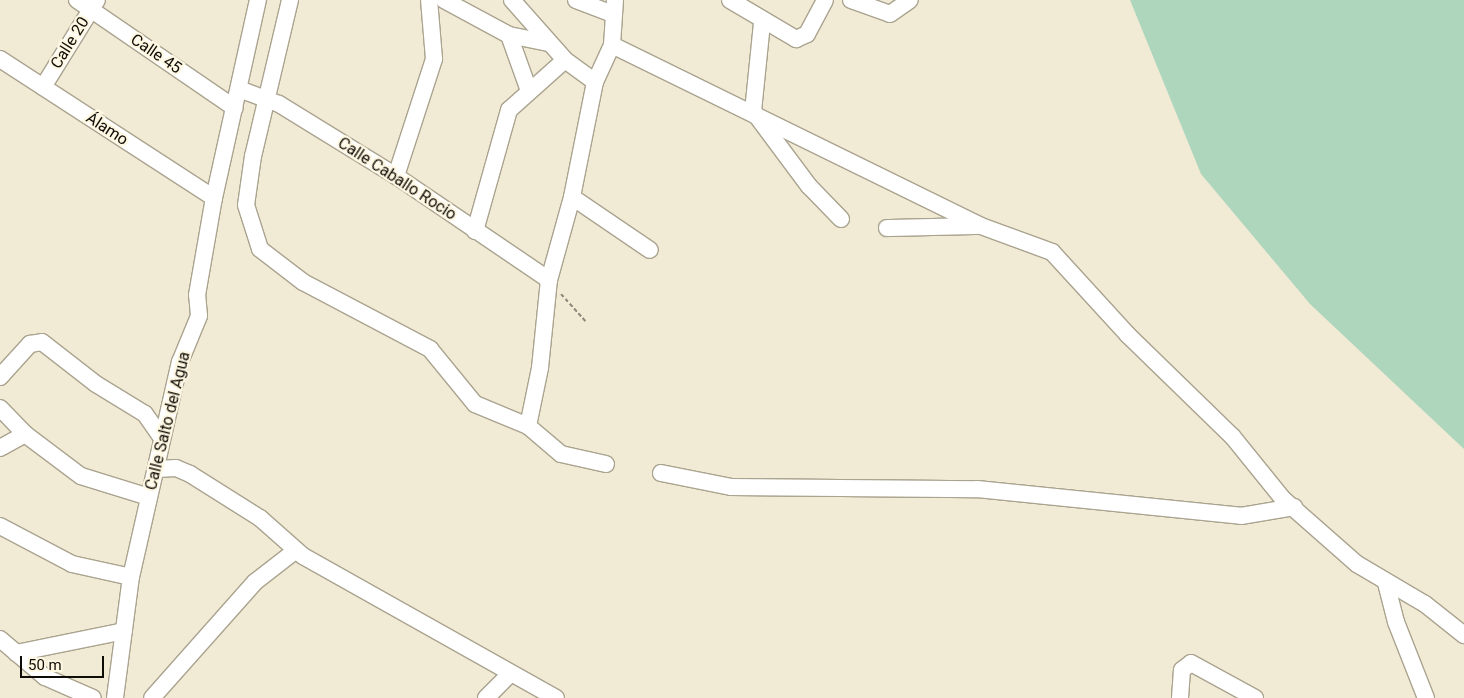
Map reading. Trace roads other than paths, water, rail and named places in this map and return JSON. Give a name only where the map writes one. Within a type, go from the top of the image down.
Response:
[{"type":"street","name":"Calle 45","points":[[76,0],[94,5],[236,108]]},
{"type":"street","name":"Calle Salto del Agua","points":[[115,698],[131,578],[149,497],[158,469],[161,437],[180,362],[200,316],[197,295],[202,276],[214,198],[236,108],[258,0]]},
{"type":"street","points":[[290,0],[265,98],[246,206],[252,234],[264,253],[287,271],[438,356],[475,404],[528,426],[562,454],[606,464]]},
{"type":"street","points":[[396,176],[434,59],[428,0]]},
{"type":"street","points":[[444,0],[509,35],[549,43]]},
{"type":"street","points":[[512,0],[565,60],[595,82]]},
{"type":"street","points":[[528,426],[540,368],[549,280],[572,197],[595,82],[612,44],[614,7],[576,0]]},
{"type":"street","points":[[730,0],[762,23],[800,38],[824,0]]},
{"type":"street","points":[[851,0],[890,14],[910,0]]},
{"type":"street","name":"Calle 20","points":[[43,87],[94,5]]},
{"type":"street","points":[[762,23],[753,111],[808,186],[841,219]]},
{"type":"street","points":[[509,35],[528,88]]},
{"type":"street","points":[[612,44],[753,111],[981,226],[1052,252],[1128,336],[1232,436],[1294,507],[1357,564],[1386,583],[1425,604],[1464,635]]},
{"type":"street","name":"Álamo","points":[[0,59],[214,198]]},
{"type":"street","points":[[475,231],[504,122],[528,88],[565,60]]},
{"type":"street","name":"Calle Caballo Rocio","points":[[239,89],[265,98],[396,176],[549,280]]},
{"type":"street","points":[[572,197],[650,250]]},
{"type":"street","points":[[887,228],[981,226]]},
{"type":"street","points":[[0,377],[30,344],[42,342],[96,384],[145,414],[161,437]]},
{"type":"street","points":[[0,408],[25,434],[81,476],[149,497]]},
{"type":"street","points":[[0,448],[25,434]]},
{"type":"street","points":[[158,469],[176,468],[190,474],[260,518],[295,551],[509,674],[556,698]]},
{"type":"street","points":[[661,473],[731,487],[977,489],[1241,516],[1294,507]]},
{"type":"street","points":[[0,526],[72,564],[131,578]]},
{"type":"street","points":[[152,698],[216,632],[255,582],[295,551]]},
{"type":"street","points":[[1386,583],[1402,639],[1426,698]]},
{"type":"street","points":[[16,653],[124,631]]},
{"type":"street","points":[[0,639],[59,686],[94,698]]},
{"type":"street","points":[[1180,698],[1182,670],[1190,663],[1255,698]]},
{"type":"street","points":[[486,698],[509,674]]}]
